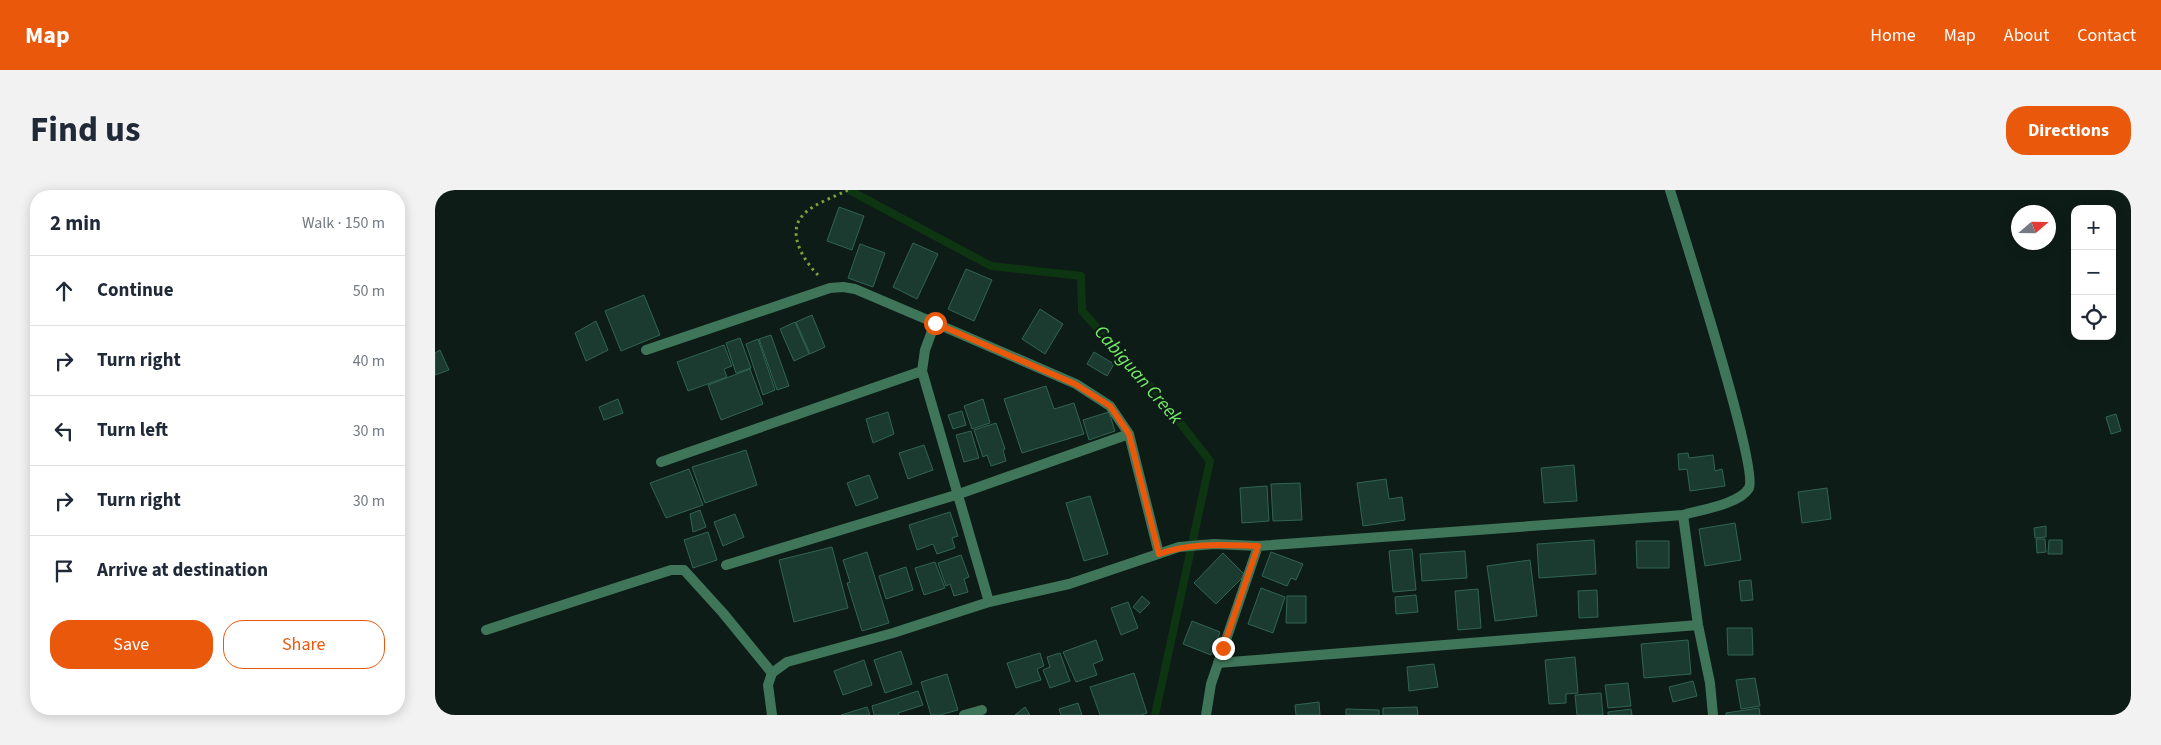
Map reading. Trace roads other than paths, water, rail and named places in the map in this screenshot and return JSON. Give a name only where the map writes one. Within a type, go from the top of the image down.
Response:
[{"type":"street","points":[[772,715],[768,685],[772,673],[787,662],[893,633],[989,602],[1069,584],[1179,547],[1214,544],[1258,546],[1683,515],[1745,494],[1750,486],[1751,476],[1742,438],[1700,286],[1670,190]]},
{"type":"street","points":[[646,350],[830,288],[843,287],[855,289],[1075,384],[1110,406],[1129,434],[1159,554]]},
{"type":"street","points":[[935,323],[925,350],[922,372],[989,602]]},
{"type":"street","points":[[661,462],[922,372]]},
{"type":"street","points":[[725,565],[959,494],[1129,434]]},
{"type":"street","points":[[1683,515],[1697,625],[1710,683],[1713,715]]},
{"type":"street","points":[[1206,715],[1211,684],[1258,546]]},
{"type":"street","points":[[486,630],[671,570],[683,570],[723,613],[772,673]]},
{"type":"street","points":[[1218,663],[1697,625]]},
{"type":"street","points":[[965,715],[982,710]]},
{"type":"waterway","name":"Cabiguan Creek","points":[[849,190],[991,266],[1081,276],[1082,311],[1160,397],[1210,461],[1155,715]]}]
